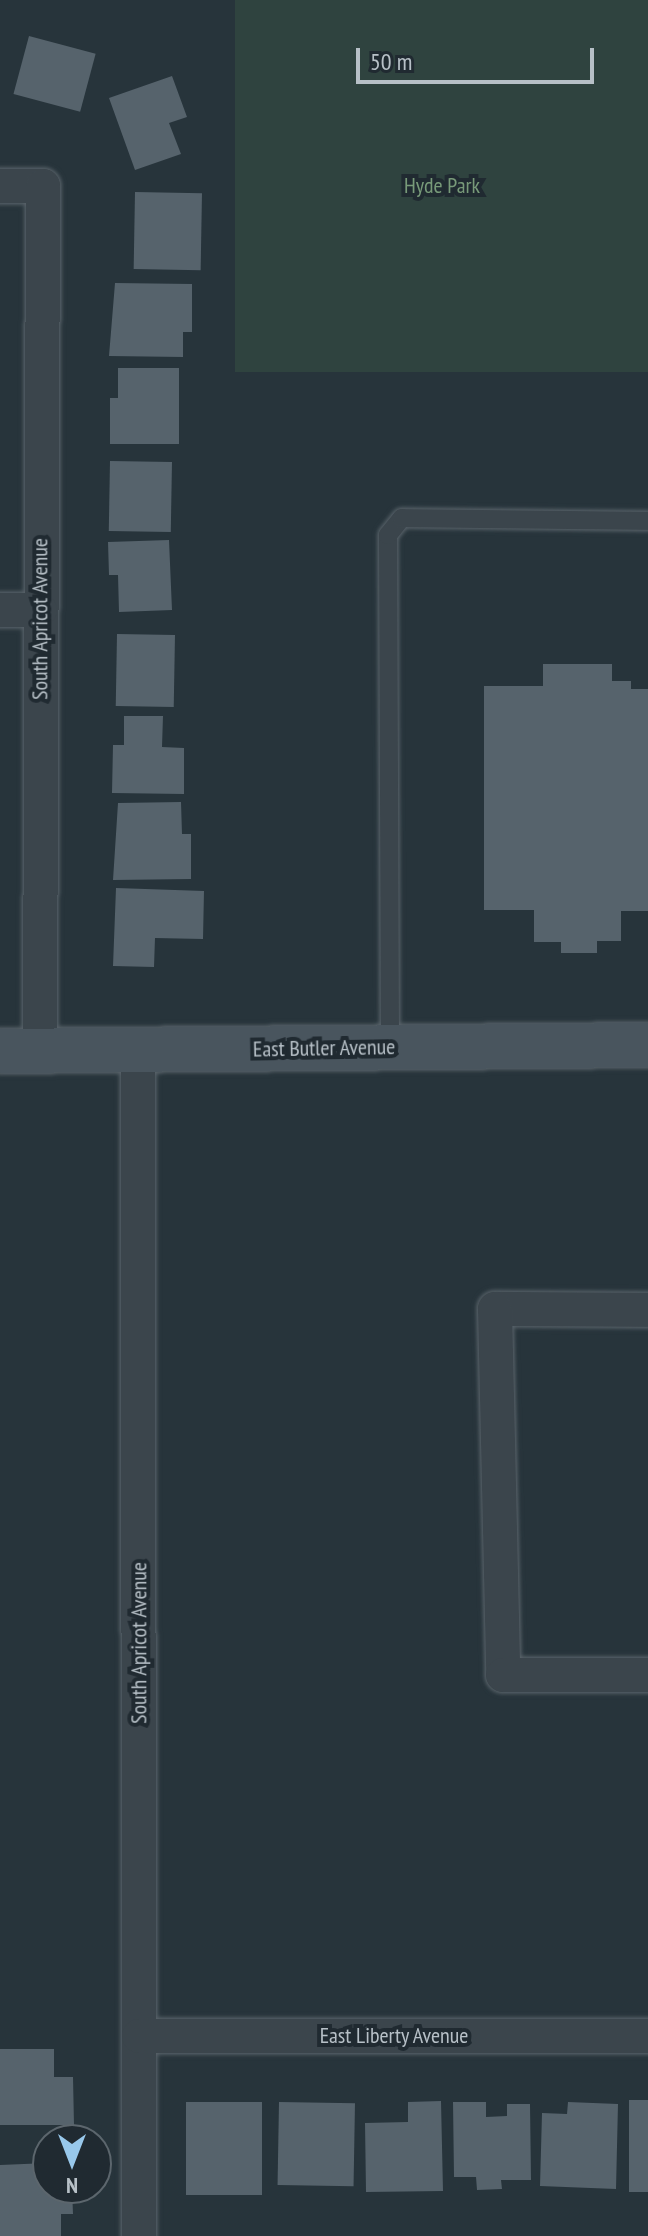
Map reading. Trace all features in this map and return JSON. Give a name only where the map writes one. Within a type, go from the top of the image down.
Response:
[{"type":"street","name":"South Apricot Avenue","points":[[0,186],[43,186],[40,610],[20,1051]]},
{"type":"street","points":[[0,610],[40,610]]},
{"type":"street","name":"East Butler Avenue","points":[[20,1051],[648,1045]]},
{"type":"street","name":"South Apricot Avenue","points":[[138,1050],[139,2236]]},
{"type":"street","points":[[648,1310],[495,1309],[503,1675],[648,1675]]},
{"type":"street","name":"East Liberty Avenue","points":[[139,2036],[648,2036]]},
{"type":"lane","points":[[390,1047],[388,535],[402,518],[648,521]]},
{"type":"green space","name":"Hyde Park","points":[[235,0],[648,0],[648,372],[235,372]]},
{"type":"building","points":[[29,36],[96,54],[80,112],[13,94]]},
{"type":"building","points":[[172,76],[187,117],[169,123],[181,154],[135,170],[109,98]]},
{"type":"building","points":[[135,192],[202,193],[201,270],[134,269]]},
{"type":"building","points":[[115,283],[192,284],[192,332],[183,332],[183,357],[109,356]]},
{"type":"building","points":[[118,368],[179,368],[179,444],[110,444],[110,398],[118,398]]},
{"type":"building","points":[[110,461],[172,462],[171,532],[109,531]]},
{"type":"building","points":[[169,540],[172,610],[119,612],[118,575],[109,575],[108,542]]},
{"type":"building","points":[[117,634],[175,635],[174,707],[116,706]]},
{"type":"building","points":[[543,664],[612,664],[612,681],[631,681],[631,689],[648,689],[648,911],[621,911],[621,941],[597,941],[597,953],[561,953],[561,942],[534,942],[534,910],[484,910],[484,686],[543,686]]},
{"type":"building","points":[[124,716],[163,716],[162,747],[184,748],[184,794],[112,793],[113,745],[124,745]]},
{"type":"building","points":[[181,802],[182,834],[191,834],[191,879],[113,880],[118,803]]},
{"type":"building","points":[[116,888],[204,891],[203,939],[155,938],[154,967],[113,966]]},
{"type":"building","points":[[0,2049],[54,2049],[54,2077],[73,2077],[74,2124],[0,2125]]},
{"type":"building","points":[[629,2100],[648,2100],[648,2192],[629,2192]]},
{"type":"building","points":[[441,2101],[443,2191],[366,2192],[365,2123],[408,2122],[408,2102]]},
{"type":"building","points":[[186,2102],[262,2102],[262,2195],[186,2195]]},
{"type":"building","points":[[279,2102],[355,2103],[354,2186],[278,2185]]},
{"type":"building","points":[[453,2102],[486,2102],[486,2117],[507,2116],[507,2104],[530,2104],[531,2180],[501,2180],[502,2189],[477,2190],[476,2177],[454,2177]]},
{"type":"building","points":[[568,2102],[618,2104],[616,2189],[540,2186],[542,2113],[567,2114]]},
{"type":"building","points":[[32,2164],[32,2204],[73,2204],[73,2214],[61,2214],[61,2236],[0,2236],[0,2165]]}]
